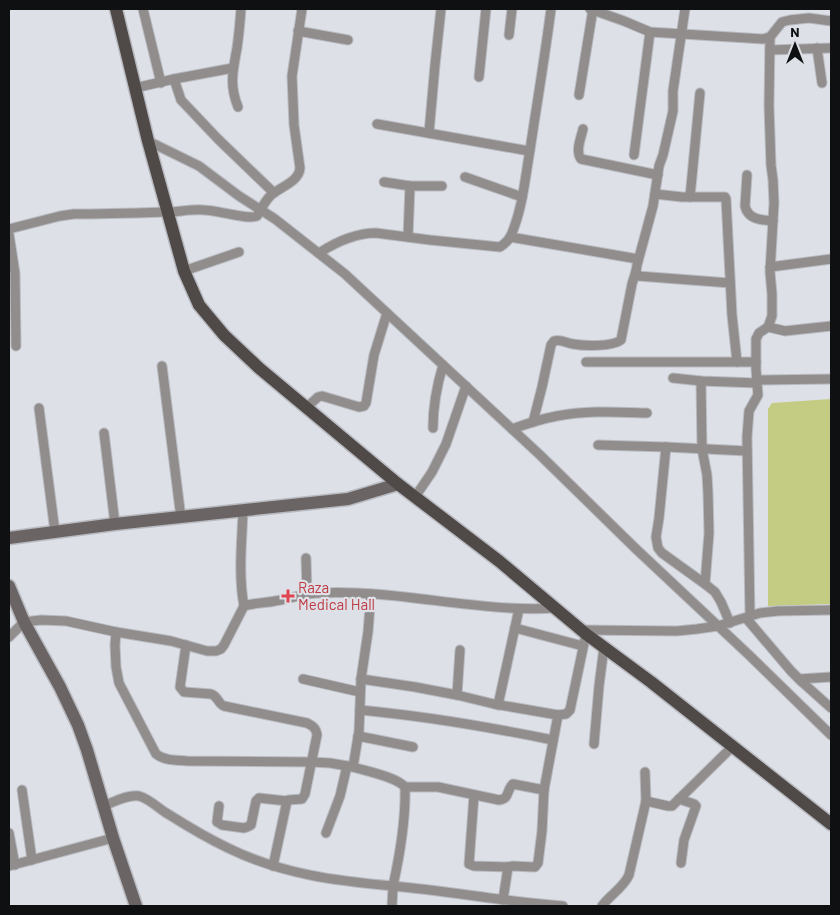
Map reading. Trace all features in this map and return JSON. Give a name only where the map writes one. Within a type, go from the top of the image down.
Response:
[{"type":"main road","points":[[116,9],[148,141],[184,271],[199,305],[224,335],[259,368],[414,497],[499,561],[584,632],[651,682],[831,824]]},
{"type":"street","points":[[143,9],[161,82]]},
{"type":"street","points":[[238,106],[233,91],[233,68],[241,9]]},
{"type":"street","points":[[9,229],[67,215],[203,210],[253,218],[256,216],[271,195],[296,178],[300,173],[294,125],[292,76],[302,9]]},
{"type":"street","points":[[429,133],[442,9]]},
{"type":"street","points":[[479,77],[486,9]]},
{"type":"street","points":[[508,35],[512,9]]},
{"type":"street","points":[[319,253],[334,244],[360,234],[376,233],[500,247],[508,241],[524,190],[551,9]]},
{"type":"street","points":[[579,95],[591,9],[624,20],[650,32],[763,39],[770,37],[782,22],[810,14],[831,21]]},
{"type":"street","points":[[533,422],[551,344],[554,341],[588,345],[609,344],[621,340],[632,284],[653,206],[672,110],[672,91],[685,9]]},
{"type":"street","points":[[298,31],[348,40]]},
{"type":"street","points":[[634,155],[650,32]]},
{"type":"street","points":[[770,37],[769,106],[774,221],[770,267],[772,316],[768,327],[757,335],[758,395],[749,411],[747,451],[748,617],[781,660],[799,679],[829,704]]},
{"type":"street","points":[[818,48],[822,83]]},
{"type":"street","points":[[770,50],[831,48]]},
{"type":"street","points":[[135,88],[233,68]]},
{"type":"street","points":[[174,79],[181,100],[274,193]]},
{"type":"street","points":[[690,197],[700,93]]},
{"type":"street","points":[[377,124],[529,151]]},
{"type":"street","points":[[583,129],[578,152],[581,159],[658,175]]},
{"type":"street","points":[[148,141],[199,166],[275,220],[345,274],[540,455],[831,735]]},
{"type":"street","points":[[747,175],[746,210],[755,219],[774,221]]},
{"type":"street","points":[[464,177],[522,197]]},
{"type":"street","points":[[384,182],[410,186],[442,186]]},
{"type":"street","points":[[408,237],[410,186]]},
{"type":"street","points":[[655,194],[725,197],[732,315],[737,362]]},
{"type":"street","points":[[9,234],[15,273],[16,346]]},
{"type":"street","points":[[510,237],[638,259]]},
{"type":"street","points":[[184,271],[239,252]]},
{"type":"street","points":[[770,267],[831,259]]},
{"type":"street","points":[[636,271],[638,276],[730,283]]},
{"type":"street","points":[[306,408],[318,397],[322,396],[359,407],[364,406],[374,355],[387,313]]},
{"type":"street","points":[[768,327],[785,331],[831,326]]},
{"type":"street","points":[[586,362],[756,362]]},
{"type":"street","points":[[433,428],[433,413],[443,365]]},
{"type":"street","points":[[162,366],[181,518]]},
{"type":"street","points":[[674,378],[757,382],[831,379]]},
{"type":"street","points":[[701,380],[702,449],[707,475],[709,533],[705,584]]},
{"type":"street","points":[[414,497],[432,472],[446,444],[466,386]]},
{"type":"street","points":[[39,408],[55,532]]},
{"type":"street","points":[[512,429],[557,416],[605,411],[647,413]]},
{"type":"street","points":[[104,434],[115,524]]},
{"type":"street","points":[[598,445],[747,451]]},
{"type":"street","points":[[666,447],[656,538],[658,548],[662,553],[715,592],[722,602],[730,622]]},
{"type":"street","points":[[9,538],[115,524],[348,499],[398,484]]},
{"type":"street","points":[[9,637],[24,622],[41,620],[66,621],[208,651],[221,649],[244,606],[241,576],[243,510]]},
{"type":"street","points":[[306,558],[307,593]]},
{"type":"street","points":[[9,586],[24,622],[60,687],[78,725],[112,838],[136,906]]},
{"type":"street","points":[[244,606],[276,601],[307,593],[322,592],[401,596],[519,609],[556,608]]},
{"type":"street","points":[[326,833],[350,767],[358,736],[361,679],[371,594]]},
{"type":"street","points":[[498,705],[519,609]]},
{"type":"street","points":[[361,679],[415,687],[498,705],[558,715],[566,714],[570,710],[584,632],[677,631],[718,626],[760,613],[831,610]]},
{"type":"street","points":[[515,628],[583,646]]},
{"type":"street","points":[[116,632],[116,667],[119,682],[156,754],[167,759],[187,761],[330,763],[380,775],[405,787],[433,787],[497,800],[503,800],[506,797],[511,784],[544,790]]},
{"type":"street","points":[[186,645],[181,690],[187,693],[214,695],[222,706],[307,723],[314,727],[317,735],[304,798],[287,801],[259,798],[256,801],[251,825],[244,828],[222,825],[217,822],[219,806]]},
{"type":"street","points":[[594,744],[604,647]]},
{"type":"street","points":[[456,695],[460,650]]},
{"type":"street","points":[[799,679],[831,676]]},
{"type":"street","points":[[303,678],[360,692]]},
{"type":"street","points":[[360,710],[461,724],[553,740]]},
{"type":"street","points":[[474,795],[469,864],[474,866],[508,867],[533,867],[537,865],[542,831],[544,790],[558,715]]},
{"type":"street","points":[[358,736],[413,747]]},
{"type":"street","points":[[646,801],[672,806],[733,746]]},
{"type":"street","points":[[602,906],[630,875],[646,801],[644,772]]},
{"type":"street","points":[[392,906],[403,831],[405,787]]},
{"type":"street","points":[[22,790],[32,860]]},
{"type":"street","points":[[103,806],[132,796],[143,797],[175,818],[228,848],[274,866],[325,879],[419,888],[563,906]]},
{"type":"street","points":[[679,799],[696,806],[684,840],[682,863]]},
{"type":"street","points":[[274,866],[287,801]]},
{"type":"street","points":[[9,833],[12,866],[112,838]]},
{"type":"street","points":[[503,900],[508,867]]},
{"type":"green space","points":[[831,399],[831,604],[768,606],[768,409],[772,403]]},
{"type":"place","name":"Raza Medical Hall","points":[[288,596]]}]
